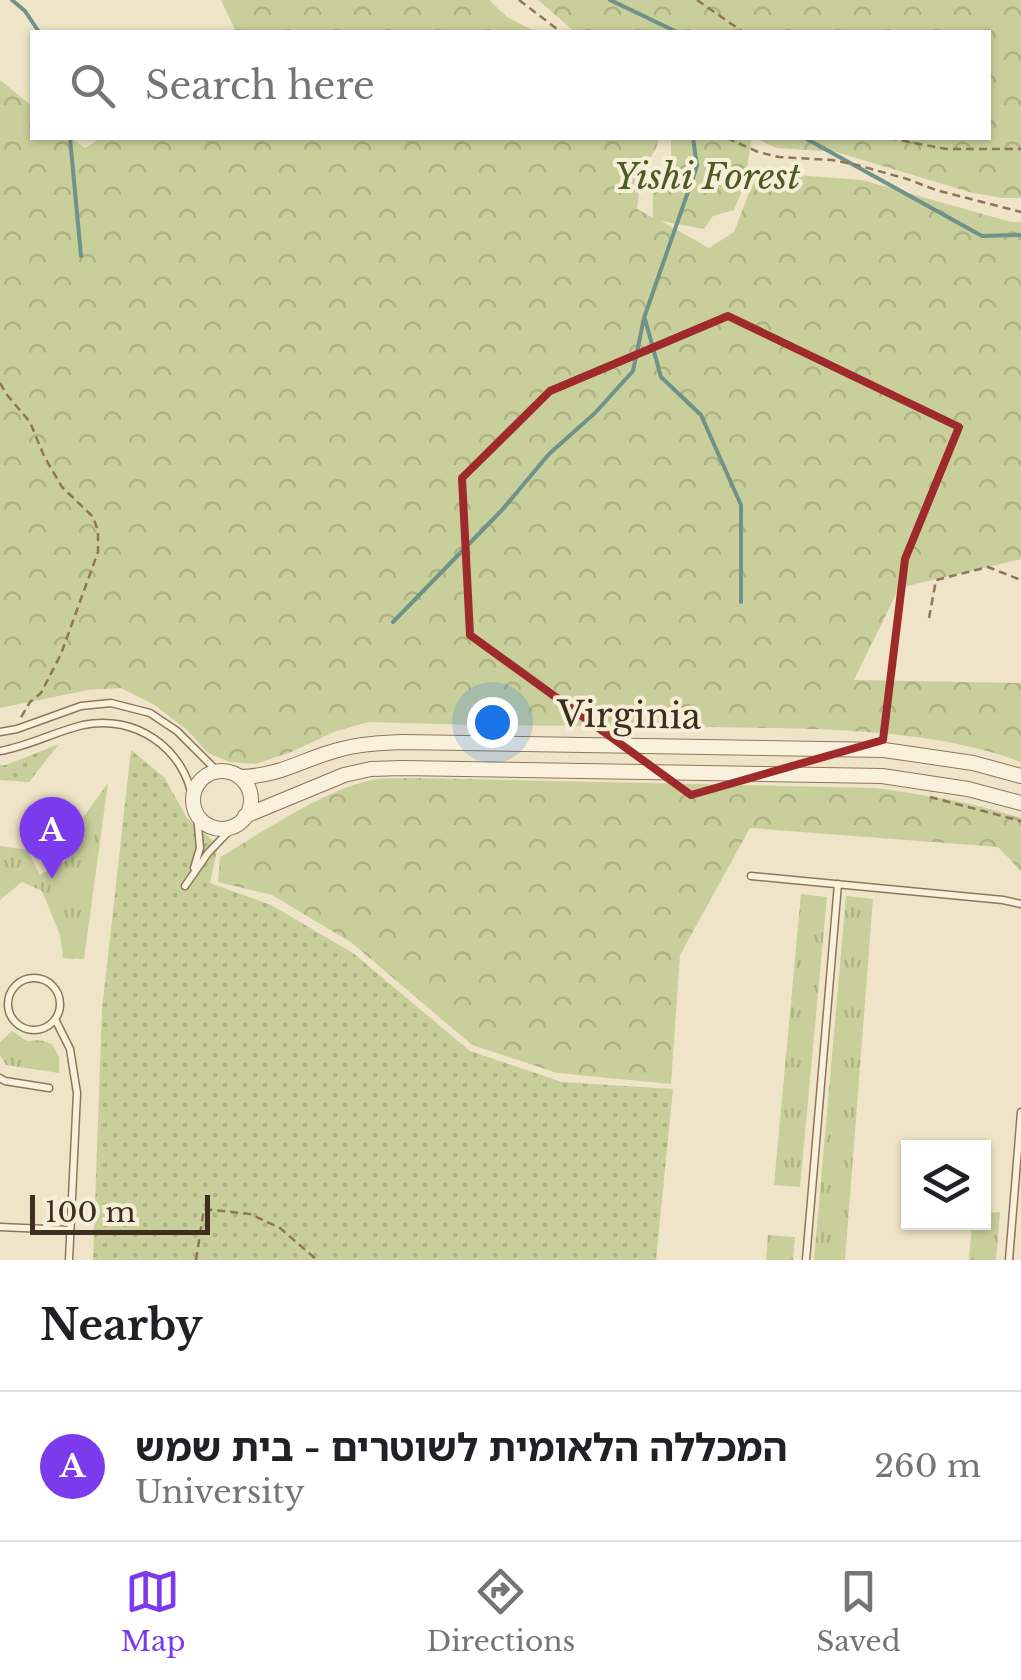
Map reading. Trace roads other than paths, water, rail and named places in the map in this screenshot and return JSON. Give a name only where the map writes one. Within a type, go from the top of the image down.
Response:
[{"type":"street","name":"Virginia","points":[[239,777],[281,772],[336,750],[402,742],[884,750],[1021,776]]},
{"type":"street","name":"Virginia","points":[[246,816],[344,775],[402,768],[882,776],[968,788],[1021,803]]},
{"type":"street","points":[[217,772],[239,777],[249,791],[246,816],[232,826],[208,825],[195,808],[194,792],[202,778],[217,772]]},
{"type":"lane","points":[[0,732],[81,706],[111,703],[150,713],[177,731],[217,772]]},
{"type":"lane","points":[[0,752],[84,725],[109,722],[142,731],[164,746],[188,779],[200,848],[191,876]]},
{"type":"lane","points":[[185,886],[232,826]]},
{"type":"lane","points":[[751,876],[1021,904]]},
{"type":"lane","points":[[806,1260],[838,884]]},
{"type":"lane","points":[[30,978],[48,982],[60,1002],[55,1020],[37,1030],[19,1026],[7,1008],[10,990],[30,978]]},
{"type":"lane","points":[[0,984],[10,990]]},
{"type":"lane","points":[[0,1027],[12,1020]]},
{"type":"lane","points":[[55,1020],[70,1050],[77,1092],[68,1260]]},
{"type":"lane","points":[[0,1078],[49,1088]]},
{"type":"lane","points":[[1008,1260],[1021,1112]]},
{"type":"lane","points":[[0,1226],[70,1230]]},
{"type":"waterway","points":[[12,0],[38,30]]},
{"type":"waterway","points":[[610,0],[673,30]]},
{"type":"waterway","points":[[70,140],[81,256]]},
{"type":"waterway","points":[[393,622],[502,510],[549,454],[595,413],[633,371],[644,318],[697,166],[693,140]]},
{"type":"waterway","points":[[809,140],[982,236],[1021,235]]},
{"type":"waterway","points":[[645,319],[661,377],[701,415],[741,505],[741,602]]},
{"type":"place","name":"המכללה הלאומית לשוטרים - בית שמש","points":[[52,879]]},
{"type":"park label","name":"Yishi Forest","points":[[707,176]]}]
